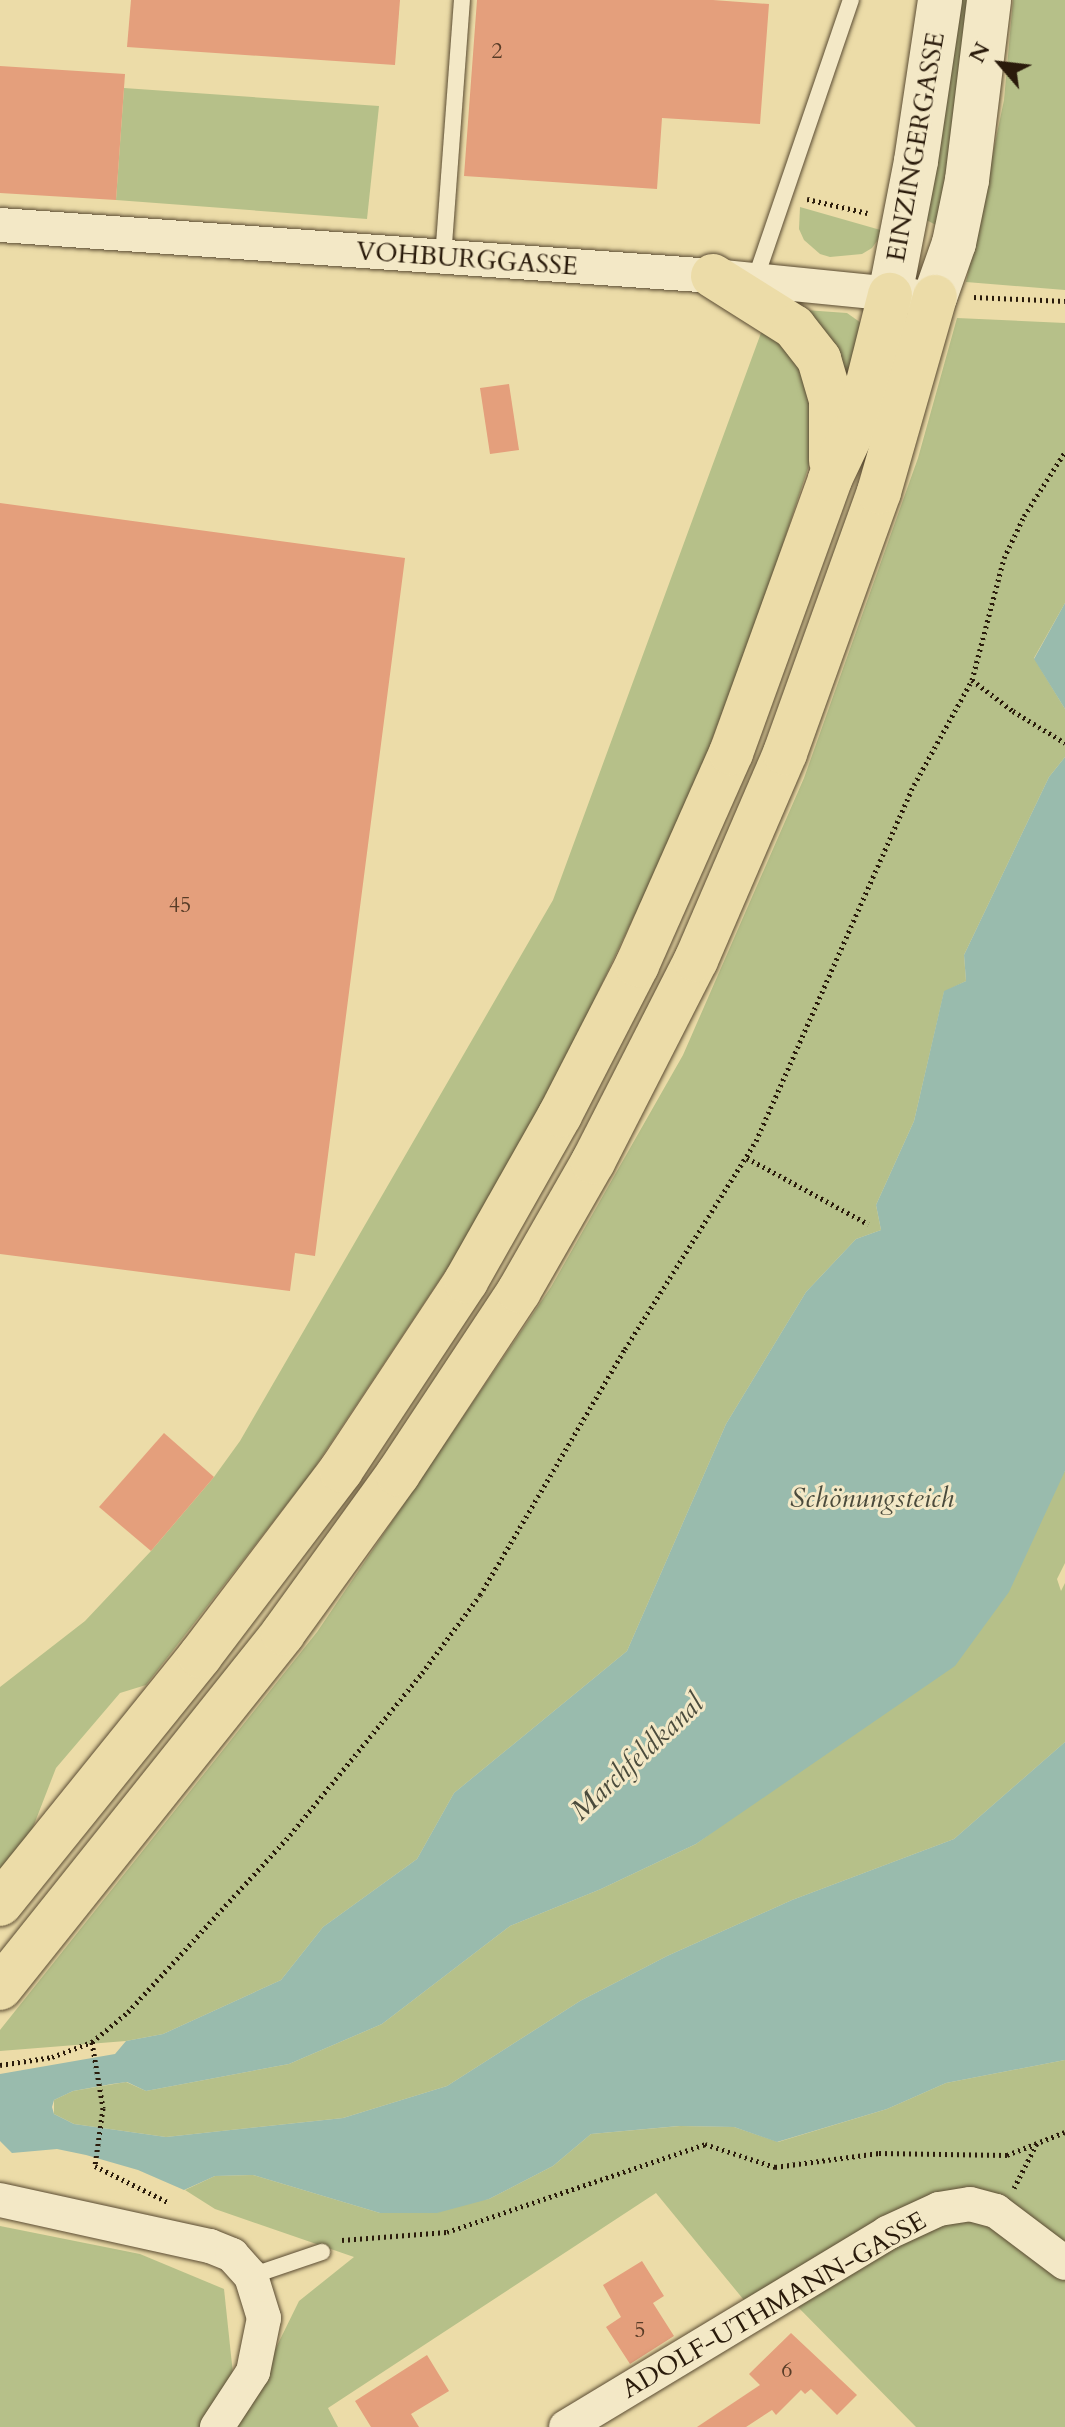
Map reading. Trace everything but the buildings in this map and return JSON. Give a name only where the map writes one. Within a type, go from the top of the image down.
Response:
[{"type":"highway","points":[[734,278],[794,327],[819,359],[831,400],[830,479]]},
{"type":"highway","points":[[0,1904],[200,1656],[341,1470],[422,1350],[511,1204],[601,1039],[676,882],[765,665],[830,479],[859,418],[890,295]]},
{"type":"highway","points":[[0,1988],[283,1633],[398,1474],[519,1291],[593,1162],[696,960],[785,753],[947,297]]},
{"type":"main road","name":"EINZINGERGASSE","points":[[890,295],[916,161],[940,0]]},
{"type":"main road","name":"EINZINGERGASSE","points":[[947,297],[989,0]]},
{"type":"street","name":"VOHBURGGASSE","points":[[0,225],[734,278],[890,295],[947,297]]},
{"type":"street","points":[[0,2200],[210,2246],[232,2255],[251,2276],[264,2318],[253,2372],[217,2427]]},
{"type":"street","name":"ADOLF-UTHMANN-GASSE","points":[[566,2427],[911,2219],[939,2209],[970,2204],[996,2211],[1065,2263]]},
{"type":"lane","points":[[443,258],[462,0]]},
{"type":"lane","points":[[734,278],[851,0]]},
{"type":"lane","points":[[251,2276],[328,2246]]},
{"type":"path","points":[[947,297],[1065,301]]},
{"type":"path","points":[[0,2065],[52,2057],[92,2042],[128,2012],[224,1910],[447,1640],[480,1595],[632,1337],[747,1158],[908,798],[972,680],[1004,558],[1024,516],[1065,452]]},
{"type":"path","points":[[972,680],[1065,743]]},
{"type":"path","points":[[747,1158],[868,1224]]},
{"type":"path","points":[[92,2042],[101,2086],[101,2129],[95,2158]]},
{"type":"path","points":[[328,2246],[447,2232],[705,2144],[775,2167],[879,2153],[1007,2155],[1065,2132]]},
{"type":"path","points":[[996,2211],[1015,2186],[1037,2143]]},
{"type":"green space","points":[[956,0],[980,0],[945,230],[921,217]]},
{"type":"green space","points":[[1013,0],[1065,0],[1065,290],[966,282],[1004,100]]},
{"type":"green space","points":[[124,88],[379,106],[367,219],[116,200]]},
{"type":"green space","points":[[800,207],[884,231],[872,248],[862,254],[830,257],[820,254],[804,240],[799,229]]},
{"type":"green space","points":[[805,310],[847,313],[864,325],[850,406]]},
{"type":"green space","points":[[957,318],[1065,323],[1065,603],[1034,658],[1065,709],[1065,757],[1049,777],[964,955],[966,981],[944,992],[914,1121],[876,1205],[881,1230],[856,1239],[806,1292],[726,1424],[627,1651],[454,1793],[417,1859],[323,1927],[281,1980],[163,2034],[126,2041],[0,2051],[0,2030],[317,1632],[551,1287],[683,1055],[804,778],[918,458]]},
{"type":"green space","points":[[765,322],[789,336],[822,426],[760,613],[688,803],[566,1059],[460,1249],[311,1473],[146,1685],[120,1693],[56,1768],[30,1835],[0,1870],[0,1687],[85,1621],[151,1551],[214,1477],[240,1441],[553,900]]},
{"type":"green space","points":[[1065,1471],[1065,1563],[1057,1579],[1061,1591],[1065,1583],[1065,1742],[954,1839],[792,1900],[667,1956],[580,2001],[447,2086],[343,2118],[166,2137],[74,2124],[54,2114],[54,2100],[73,2091],[126,2082],[146,2091],[289,2064],[382,2024],[510,1926],[601,1889],[696,1844],[755,1801]]},
{"type":"green space","points":[[1065,2060],[1065,2427],[916,2427],[794,2303],[748,2305],[656,2193],[328,2408],[338,2427],[237,2427],[299,2301],[354,2257],[215,2209],[185,2190],[215,2176],[253,2175],[380,2213],[489,2199],[553,2166],[591,2134],[680,2126],[734,2127],[778,2142],[887,2109],[946,2083]]},
{"type":"green space","points":[[0,2226],[140,2254],[224,2289],[233,2374],[201,2427],[0,2427]]},
{"type":"water","points":[[1065,603],[1065,709],[1034,659]]},
{"type":"water","name":"Schönungsteich","points":[[1065,757],[1065,1471],[1009,1592],[955,1666],[696,1844],[601,1889],[510,1926],[382,2024],[289,2064],[146,2091],[127,2082],[73,2091],[54,2100],[52,2107],[54,2114],[74,2124],[166,2137],[343,2118],[447,2086],[580,2001],[667,1956],[792,1900],[954,1839],[1065,1742],[1065,2060],[946,2083],[887,2109],[777,2142],[734,2127],[679,2126],[591,2134],[553,2166],[489,2199],[437,2213],[380,2213],[253,2175],[215,2176],[184,2190],[138,2170],[86,2155],[57,2149],[12,2153],[0,2141],[0,2074],[115,2054],[126,2041],[163,2034],[281,1980],[323,1927],[417,1859],[454,1793],[627,1651],[726,1424],[806,1292],[856,1239],[881,1230],[876,1205],[914,1121],[944,991],[966,981],[964,955],[1049,777]]},
{"type":"water label","name":"Marchfeldkanal","points":[[637,1757]]}]
